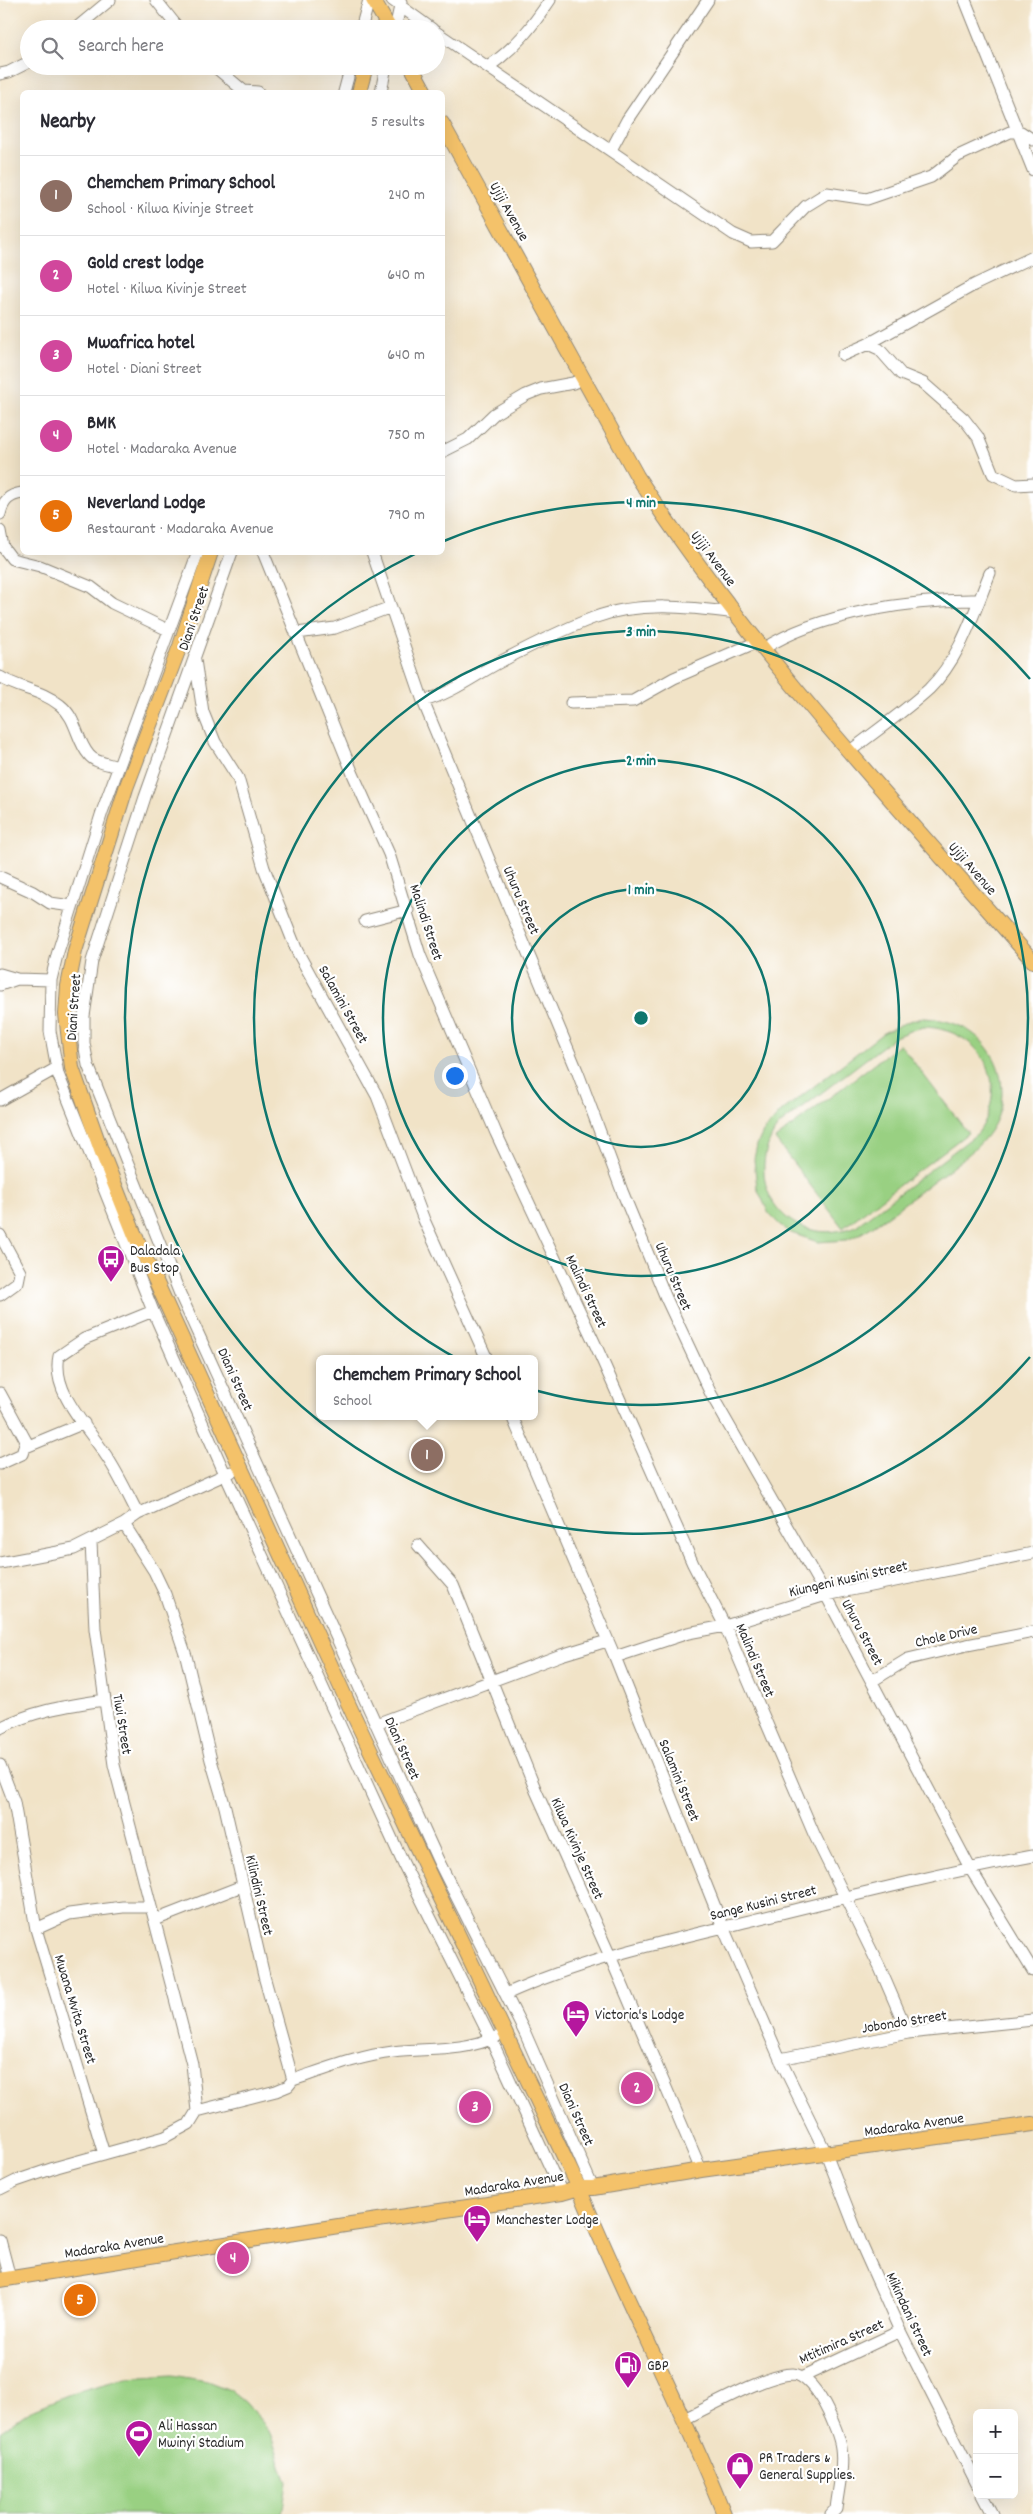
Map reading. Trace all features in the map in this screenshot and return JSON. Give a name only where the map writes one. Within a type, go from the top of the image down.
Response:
[{"type":"main road","points":[[373,0],[383,6],[387,20]]},
{"type":"main road","points":[[379,20],[383,6]]},
{"type":"main road","points":[[360,90],[364,75]]},
{"type":"main road","points":[[416,75],[424,90]]},
{"type":"main road","name":"Ujiji Avenue","points":[[445,128],[524,267],[582,379],[656,507],[696,563],[760,646],[1033,961]]},
{"type":"main road","points":[[210,555],[180,646],[126,788],[75,951],[68,986],[66,1014],[72,1068],[101,1150],[134,1233],[353,1714],[579,2188],[608,2259],[684,2419],[724,2514]]},
{"type":"main road","name":"Madaraka Avenue","points":[[5,2279],[351,2224],[562,2194],[579,2188],[593,2188],[701,2170],[1033,2124]]},
{"type":"street","points":[[86,20],[110,0]]},
{"type":"street","points":[[156,0],[172,20]]},
{"type":"street","points":[[363,20],[369,0]]},
{"type":"street","points":[[488,66],[507,53],[529,31],[550,0]]},
{"type":"street","points":[[611,150],[627,120],[708,0]]},
{"type":"street","points":[[965,0],[1033,170]]},
{"type":"street","points":[[396,20],[398,2]]},
{"type":"street","points":[[398,2],[421,20]]},
{"type":"street","points":[[445,38],[732,234],[758,243],[772,241],[806,206],[827,193],[864,200],[885,195],[931,177],[958,156],[1000,136],[1017,131],[1033,140]]},
{"type":"street","points":[[0,74],[20,66]]},
{"type":"street","points":[[224,75],[242,90]]},
{"type":"street","points":[[345,90],[349,75]]},
{"type":"street","points":[[380,90],[384,75]]},
{"type":"street","points":[[842,355],[868,344],[974,284],[1033,257]]},
{"type":"street","points":[[868,344],[879,350],[901,374],[923,383],[964,419],[978,437],[993,474],[1016,485],[1033,484]]},
{"type":"street","points":[[445,450],[468,439],[494,414],[526,395],[541,389],[573,383],[582,379]]},
{"type":"street","points":[[0,514],[5,500],[11,495],[20,493]]},
{"type":"street","points":[[0,531],[3,547],[12,560],[40,566],[91,587],[112,602],[168,630]]},
{"type":"street","points":[[197,555],[118,767],[72,906],[51,980],[50,1031],[58,1071],[153,1311],[225,1474],[404,1866],[491,2040],[562,2194]]},
{"type":"street","name":"Diani Street","points":[[231,555],[145,797],[92,961],[86,990],[84,1043],[93,1081],[180,1294],[438,1860],[506,1994],[593,2188]]},
{"type":"street","name":"Malindi Street","points":[[264,555],[353,774],[389,854],[408,910],[420,955],[496,1133],[596,1346],[694,1564],[725,1626],[814,1834],[846,1897],[908,2033]]},
{"type":"street","name":"Uhuru Street","points":[[373,555],[423,701],[578,1073],[622,1191],[666,1298],[711,1394],[826,1595],[970,1868],[1033,1971]]},
{"type":"street","points":[[850,751],[929,688],[943,671],[961,642],[990,573]]},
{"type":"street","points":[[571,703],[633,701],[674,678],[782,637],[879,609],[943,599],[979,600]]},
{"type":"street","points":[[297,633],[335,628],[391,607]]},
{"type":"street","points":[[423,701],[441,696],[499,662],[593,618],[631,610],[663,607],[697,607],[736,613]]},
{"type":"street","name":"Salamini Street","points":[[195,658],[203,712],[215,742],[238,778],[264,868],[298,951],[378,1096],[424,1220],[484,1355]]},
{"type":"street","points":[[0,677],[14,685],[44,694],[61,705],[73,720],[89,755],[95,760],[118,767]]},
{"type":"street","points":[[0,877],[33,892],[55,906],[72,906]]},
{"type":"street","points":[[364,921],[408,910]]},
{"type":"street","points":[[0,974],[17,979],[51,980]]},
{"type":"street","points":[[0,985],[17,979]]},
{"type":"street","points":[[0,1100],[58,1071],[72,1068]]},
{"type":"street","points":[[0,1235],[20,1272],[18,1282],[0,1295]]},
{"type":"street","points":[[138,1514],[108,1458],[61,1386],[56,1369],[59,1356],[84,1339],[153,1311]]},
{"type":"street","points":[[0,1393],[26,1441],[26,1447],[22,1454],[0,1464]]},
{"type":"street","name":"Salamini Street","points":[[514,1420],[615,1657],[723,1927],[780,2059],[826,2153]]},
{"type":"street","points":[[26,1447],[84,1423]]},
{"type":"street","points":[[0,1564],[74,1549],[124,1524],[138,1514],[240,1468]]},
{"type":"street","name":"Kilindini Street","points":[[124,1524],[154,1571],[165,1594],[175,1623],[225,1807],[242,1886],[293,2080]]},
{"type":"street","name":"Tiwi Street","points":[[91,1542],[95,1629],[114,1765],[155,1920],[171,1992],[192,2064],[197,2111]]},
{"type":"street","name":"Kilwa Kivinje Street","points":[[418,1545],[453,1585],[536,1791],[610,1956],[701,2170]]},
{"type":"street","name":"Kiungeni Kusini Street","points":[[615,1657],[688,1633],[725,1626],[826,1595],[1033,1553]]},
{"type":"street","name":"Chole Drive","points":[[872,1681],[908,1659],[1033,1632]]},
{"type":"street","points":[[376,1724],[607,1640]]},
{"type":"street","points":[[0,1728],[22,1716],[42,1710],[104,1700]]},
{"type":"street","name":"Mwana Mvita Street","points":[[0,1765],[14,1802],[36,1929],[104,2154]]},
{"type":"street","name":"Sange Kusini Street","points":[[506,1994],[554,1973],[610,1956],[846,1897],[970,1868],[1033,1856]]},
{"type":"street","points":[[155,1920],[242,1886]]},
{"type":"street","points":[[36,1929],[69,1914],[123,1907],[151,1907]]},
{"type":"street","name":"Jobondo Street","points":[[780,2059],[908,2033],[1033,2020]]},
{"type":"street","points":[[0,2189],[16,2181],[57,2167],[165,2137],[180,2131],[189,2124],[197,2111],[276,2091],[288,2086],[293,2080],[372,2056],[394,2052],[458,2048],[491,2040],[505,2033]]},
{"type":"street","name":"Mikindani Street","points":[[826,2153],[862,2248],[900,2330],[973,2476]]},
{"type":"street","points":[[0,2240],[5,2279]]},
{"type":"street","name":"Mtitimira Street","points":[[684,2419],[771,2379],[796,2374],[802,2377],[900,2330]]},
{"type":"street","points":[[802,2377],[817,2393],[828,2410],[841,2448],[836,2510],[832,2514]]},
{"type":"street","points":[[984,2499],[992,2514]]},
{"type":"green space","points":[[923,1018],[953,1023],[970,1032],[985,1045],[1000,1072],[1002,1094],[1000,1110],[995,1124],[977,1147],[965,1157],[895,1211],[860,1234],[847,1240],[818,1242],[791,1233],[769,1214],[757,1188],[754,1159],[757,1145],[763,1132],[782,1111],[883,1033],[909,1021]],"holes":[[[924,1027],[944,1030],[962,1038],[976,1048],[986,1062],[991,1078],[992,1096],[988,1114],[978,1133],[856,1226],[832,1232],[810,1230],[791,1221],[777,1208],[767,1190],[764,1170],[767,1148],[778,1126],[895,1037]]]},
{"type":"green space","points":[[900,1044],[968,1133],[843,1228],[775,1139]]},
{"type":"green space","name":"Ali Hassan Mwinyi Stadium","points":[[172,2375],[207,2381],[230,2390],[245,2402],[269,2430],[287,2483],[282,2514],[0,2514],[0,2432],[31,2410],[75,2392],[126,2378]]},
{"type":"place","name":"Daladala Bus Stop","points":[[111,1283]]},
{"type":"place","name":"Chemchem Primary School","points":[[427,1455]]},
{"type":"place","name":"Victoria's Lodge","points":[[576,2038]]},
{"type":"place","name":"Gold crest lodge","points":[[637,2088]]},
{"type":"place","name":"Mwafrica hotel","points":[[475,2107]]},
{"type":"place","name":"Manchester Lodge","points":[[477,2243]]},
{"type":"place","name":"BMK","points":[[233,2258]]},
{"type":"place","name":"Neverland Lodge","points":[[80,2300]]},
{"type":"place","name":"GBP","points":[[628,2389]]},
{"type":"place","name":"Ali Hassan Mwinyi Stadium","points":[[139,2458]]},
{"type":"place","name":"PR Traders & General Supplies.","points":[[740,2490]]}]
